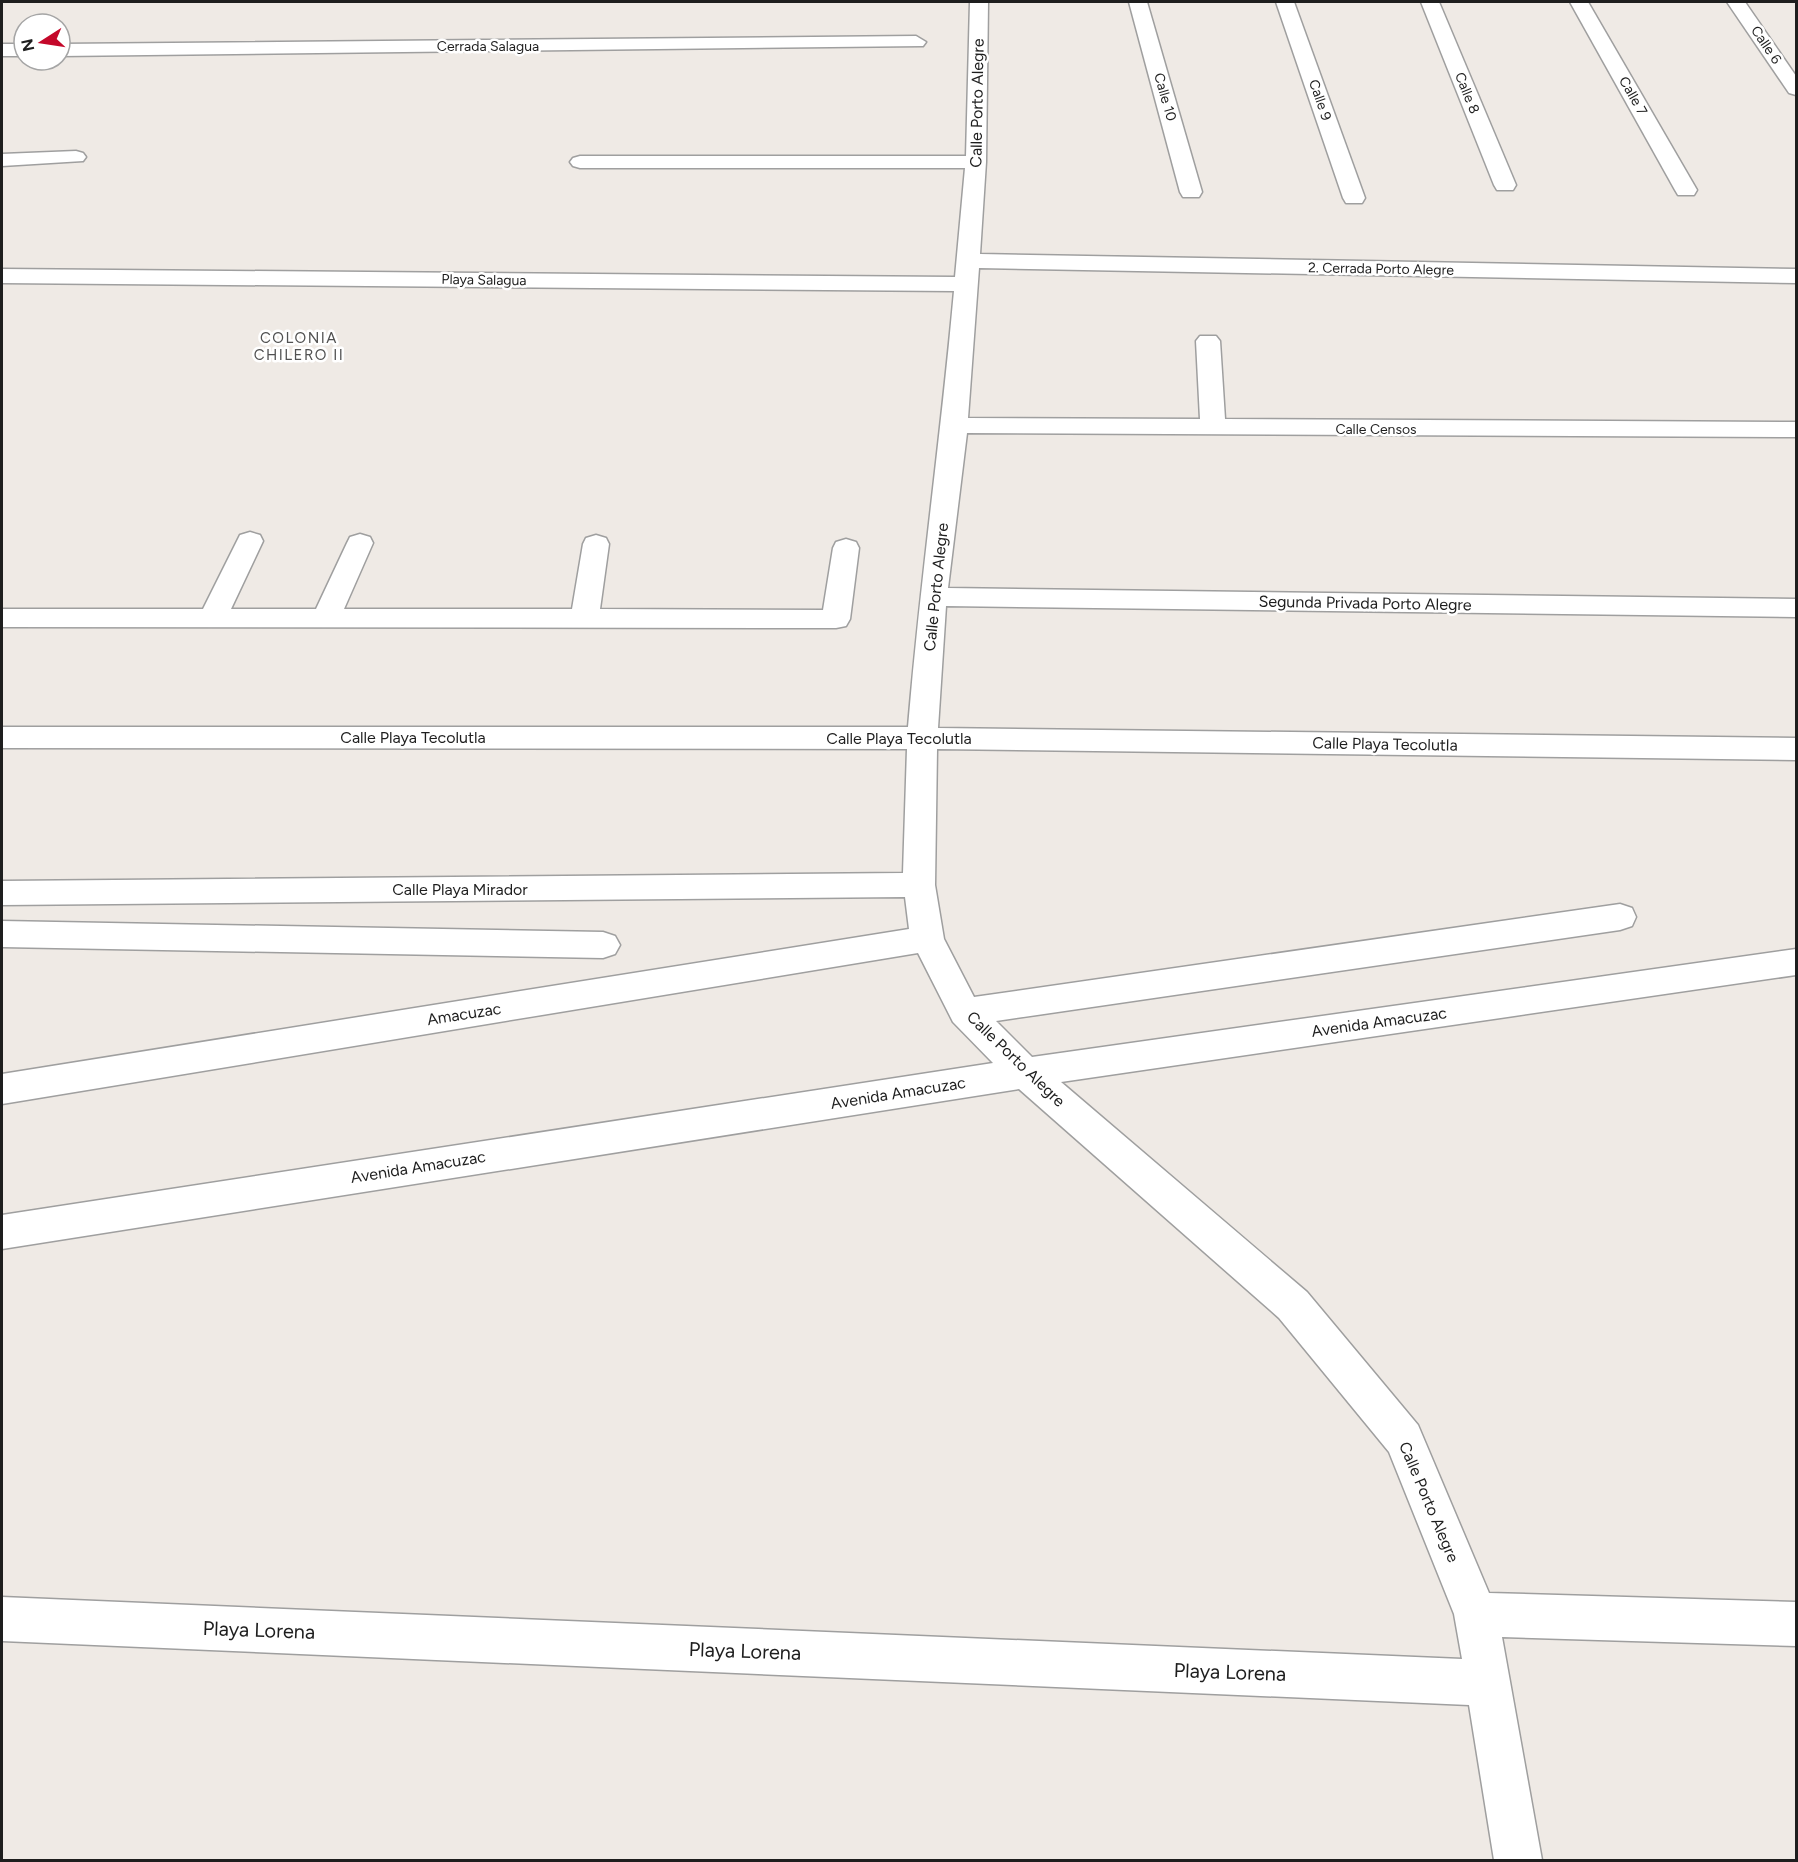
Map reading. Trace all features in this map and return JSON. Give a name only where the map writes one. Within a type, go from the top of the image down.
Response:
[{"type":"street","name":"Calle Porto Alegre","points":[[979,2],[976,162],[955,425],[933,597],[922,738],[919,885],[927,939],[965,1011],[1025,1073],[1293,1305],[1404,1439],[1476,1614],[1518,1860]]},
{"type":"street","name":"Calle 10","points":[[1138,2],[1191,192]]},
{"type":"street","name":"Calle 9","points":[[1285,2],[1354,198]]},
{"type":"street","name":"Calle 8","points":[[1430,2],[1505,185]]},
{"type":"street","name":"Calle 7","points":[[1579,2],[1686,190]]},
{"type":"street","name":"Calle 6","points":[[1736,2],[1797,89]]},
{"type":"street","name":"Cerrada Salagua","points":[[72,50],[916,42]]},
{"type":"street","points":[[2,160],[76,157]]},
{"type":"street","points":[[580,162],[976,162]]},
{"type":"street","name":"Playa Salagua","points":[[2,276],[966,273]]},
{"type":"street","name":"2. Cerrada Porto Alegre","points":[[966,273],[1797,276]]},
{"type":"street","points":[[1208,341],[1213,428]]},
{"type":"street","name":"Calle Censos","points":[[955,425],[1797,429]]},
{"type":"street","points":[[213,618],[250,541]]},
{"type":"street","points":[[326,618],[360,543]]},
{"type":"street","points":[[585,619],[596,544]]},
{"type":"street","points":[[2,618],[836,619],[846,548]]},
{"type":"street","name":"Segunda Privada Porto Alegre","points":[[933,597],[1797,608]]},
{"type":"street","name":"Calle Playa Tecolutla","points":[[2,737],[922,738],[1797,749]]},
{"type":"street","name":"Calle Playa Mirador","points":[[2,893],[919,885]]},
{"type":"street","points":[[965,1011],[1620,917]]},
{"type":"street","points":[[2,934],[603,945]]},
{"type":"street","name":"Amacuzac","points":[[2,1089],[927,939]]},
{"type":"street","name":"Avenida Amacuzac","points":[[2,1232],[1025,1073],[1797,962]]},
{"type":"street","points":[[1476,1614],[1797,1624]]},
{"type":"street","name":"Playa Lorena","points":[[2,1619],[1488,1683]]},
{"type":"district","name":"COLONIA CHILERO II","points":[[299,346]]}]
